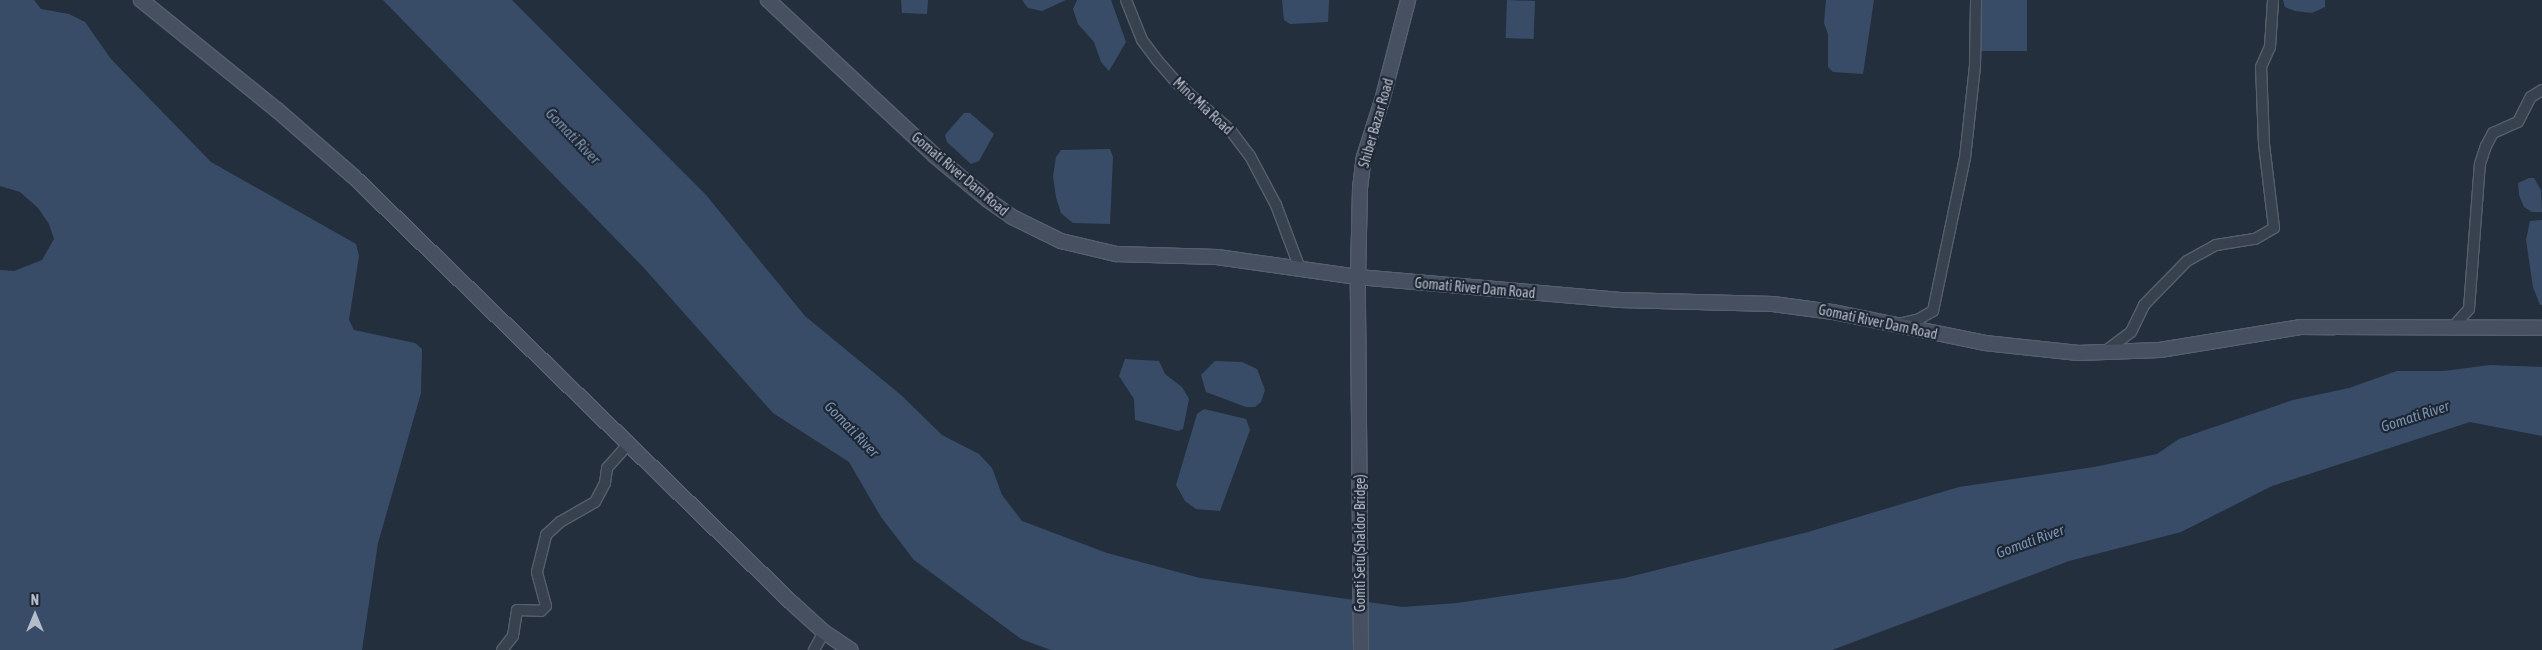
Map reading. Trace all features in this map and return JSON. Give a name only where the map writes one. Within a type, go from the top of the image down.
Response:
[{"type":"main road","points":[[142,0],[277,110],[353,176],[528,343],[627,446],[824,632],[851,650]]},
{"type":"main road","name":"Gomati River Dam Road","points":[[768,0],[934,155],[988,200],[1035,229],[1061,241],[1116,254],[1217,257],[1358,277],[1620,300],[1773,304],[1833,312],[1985,343],[2101,353],[2195,346],[2268,332],[2340,325],[2450,329],[2542,328]]},
{"type":"main road","name":"Shiber Bazar Road","points":[[1360,437],[1358,277],[1364,157],[1383,97],[1408,0]]},
{"type":"main road","name":"Gomti Setu(Shaldor Bridge)","points":[[1360,437],[1361,650]]},
{"type":"street","name":"Mino Mia Road","points":[[1126,0],[1142,40],[1157,60],[1177,83],[1231,131],[1250,156],[1276,205],[1300,269]]},
{"type":"street","points":[[1892,325],[1920,319],[1933,311],[1965,158],[1975,66],[1976,0]]},
{"type":"street","points":[[2101,353],[2118,344],[2131,332],[2144,305],[2187,261],[2216,245],[2255,239],[2274,228],[2264,144],[2261,67],[2270,48],[2273,0]]},
{"type":"street","points":[[2450,329],[2469,309],[2480,164],[2486,146],[2493,133],[2518,122],[2532,97],[2542,90]]},
{"type":"street","points":[[502,650],[513,636],[517,610],[541,611],[546,606],[537,572],[546,535],[560,522],[595,502],[606,483],[607,468],[627,446]]},
{"type":"street","points":[[814,650],[824,632]]},
{"type":"water","points":[[0,0],[34,0],[41,9],[69,14],[85,22],[111,59],[211,162],[356,244],[359,256],[349,320],[354,330],[415,343],[422,349],[421,393],[378,543],[362,650],[0,650],[0,270],[14,271],[42,260],[54,239],[49,224],[38,208],[20,192],[0,186]]},
{"type":"water","name":"Gomati River","points":[[383,0],[512,0],[706,195],[805,316],[901,395],[942,435],[979,454],[992,468],[1002,495],[1022,521],[1107,553],[1200,578],[1403,607],[1457,603],[1625,578],[1808,532],[1959,487],[2094,467],[2157,454],[2179,439],[2293,400],[2349,388],[2397,371],[2444,371],[2490,365],[2542,367],[2542,436],[2470,422],[2272,486],[2181,532],[2069,561],[1832,650],[1051,650],[1021,639],[914,560],[881,517],[849,462],[773,413],[644,268]]},
{"type":"water","points":[[901,0],[928,0],[927,14],[902,13]]},
{"type":"water","points":[[1022,0],[1066,0],[1042,11],[1028,8]]},
{"type":"water","points":[[1077,0],[1111,0],[1126,42],[1109,71],[1101,62],[1094,42],[1078,24],[1073,9]]},
{"type":"water","points":[[1282,0],[1329,0],[1328,22],[1290,24],[1284,20]]},
{"type":"water","points":[[1507,0],[1535,1],[1534,39],[1506,38]]},
{"type":"water","points":[[1826,0],[1874,0],[1863,74],[1833,72],[1828,67],[1828,34],[1824,23]]},
{"type":"water","points":[[1979,0],[2027,0],[2027,51],[1979,51]]},
{"type":"water","points":[[2283,0],[2325,0],[2325,7],[2312,13],[2295,11],[2285,7]]},
{"type":"water","points":[[964,113],[970,113],[994,134],[979,161],[971,164],[947,142],[945,135]]},
{"type":"water","points":[[1110,149],[1113,157],[1110,224],[1073,223],[1061,213],[1056,197],[1053,176],[1056,157],[1061,150]]},
{"type":"water","points":[[2534,178],[2541,190],[2542,212],[2532,212],[2524,207],[2519,195],[2518,183]]},
{"type":"water","points":[[2542,220],[2542,305],[2540,305],[2533,287],[2526,240],[2530,221]]},
{"type":"water","points":[[1125,359],[1159,361],[1165,374],[1182,387],[1189,399],[1183,429],[1178,431],[1135,420],[1134,399],[1119,376]]},
{"type":"water","points":[[1215,361],[1242,362],[1257,369],[1265,390],[1261,402],[1255,407],[1246,407],[1206,392],[1201,375]]},
{"type":"water","points":[[1204,409],[1246,419],[1250,430],[1220,511],[1196,509],[1185,501],[1176,485],[1197,414]]}]
